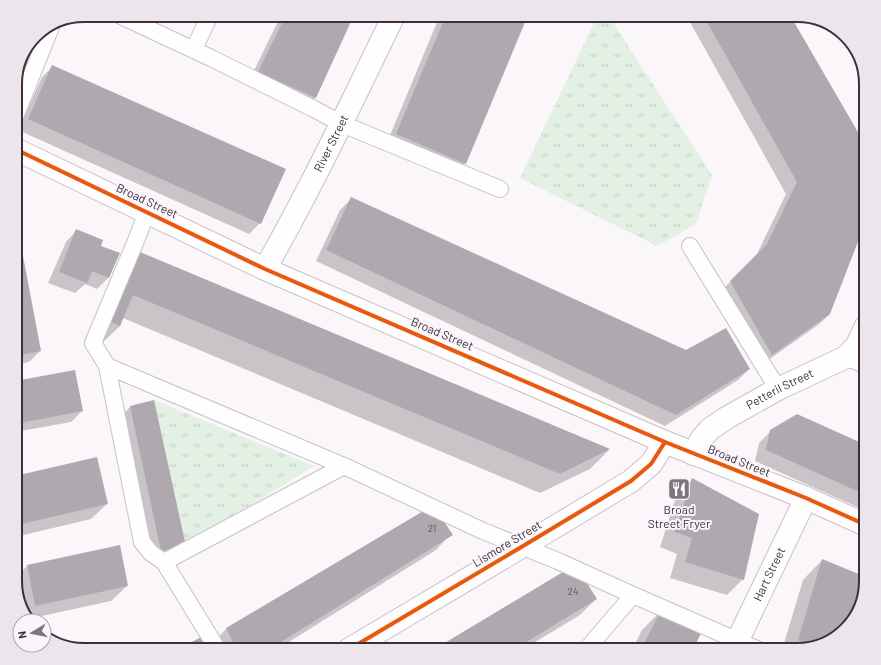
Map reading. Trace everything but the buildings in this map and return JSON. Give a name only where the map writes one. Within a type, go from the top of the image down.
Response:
[{"type":"street","name":"River Street","points":[[265,269],[342,124],[391,22]]},
{"type":"street","name":"Broad Street","points":[[22,152],[265,269],[693,454],[806,498],[859,522]]},
{"type":"street","name":"Petteril Street","points":[[693,454],[702,438],[710,429],[728,417],[778,389],[846,357],[859,341]]},
{"type":"street","name":"Lismore Street","points":[[368,643],[630,481],[651,464],[665,442]]},
{"type":"street","name":"Hart Street","points":[[736,643],[806,498]]},
{"type":"lane","points":[[134,22],[194,49],[342,124],[500,189]]},
{"type":"lane","points":[[194,49],[207,22]]},
{"type":"lane","points":[[22,100],[49,33]]},
{"type":"lane","points":[[147,212],[93,343],[107,366],[142,542],[151,552],[164,562],[214,643]]},
{"type":"lane","points":[[690,246],[778,389]]},
{"type":"lane","points":[[846,357],[859,363]]},
{"type":"lane","points":[[107,366],[344,466],[483,531],[558,561],[633,595],[731,643]]},
{"type":"lane","points":[[164,562],[344,466]]},
{"type":"lane","points":[[592,643],[633,595]]},
{"type":"green space","points":[[595,22],[613,22],[712,175],[696,224],[657,246],[520,178]]},
{"type":"green space","points":[[154,400],[314,466],[186,546]]},
{"type":"cycle path","points":[[22,152],[265,269],[665,442],[806,498],[859,522]]},
{"type":"cycle path","points":[[360,643],[631,481],[651,464],[665,442]]},
{"type":"place","name":"Broad Street Fryer","points":[[679,489]]}]
